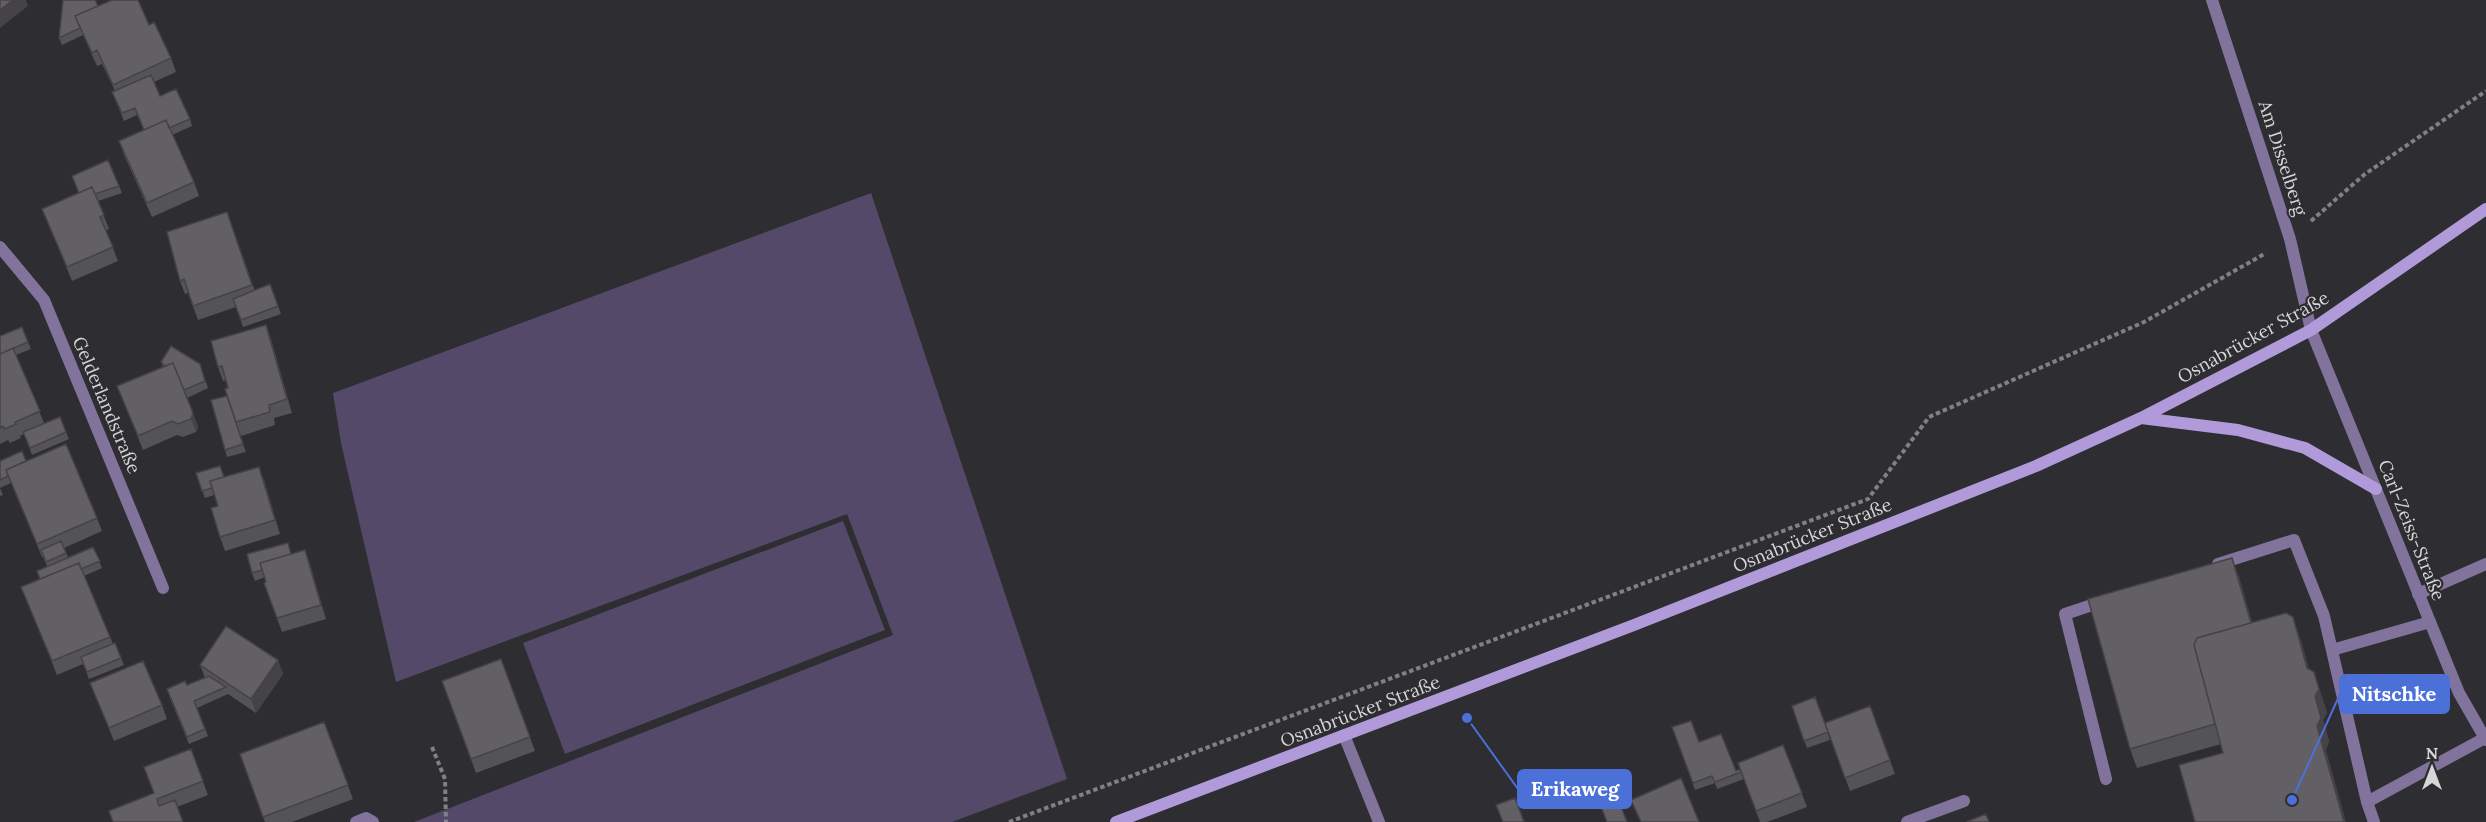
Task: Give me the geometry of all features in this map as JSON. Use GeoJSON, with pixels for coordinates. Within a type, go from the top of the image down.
{"type":"FeatureCollection","features":[{"type":"Feature","properties":{"kind":"main road","name":"Osnabrücker Straße"},"geometry":{"type":"LineString","coordinates":[[1116,822],[1623,629],[2013,474],[2141,418],[2310,330],[2486,209]]}},
{"type":"Feature","properties":{"kind":"main road"},"geometry":{"type":"LineString","coordinates":[[2141,418],[2238,430],[2305,448],[2376,489]]}},
{"type":"Feature","properties":{"kind":"street","name":"Am Disselberg"},"geometry":{"type":"LineString","coordinates":[[2212,0],[2290,240],[2310,330]]}},
{"type":"Feature","properties":{"kind":"street","name":"Gelderlandstraße"},"geometry":{"type":"LineString","coordinates":[[0,247],[44,300],[164,588]]}},
{"type":"Feature","properties":{"kind":"street","name":"Carl-Zeiss-Straße"},"geometry":{"type":"LineString","coordinates":[[2310,330],[2459,693],[2485,739]]}},
{"type":"Feature","properties":{"kind":"street"},"geometry":{"type":"LineString","coordinates":[[2207,568],[2294,540],[2324,616],[2367,801],[2374,822]]}},
{"type":"Feature","properties":{"kind":"street"},"geometry":{"type":"LineString","coordinates":[[2418,594],[2486,564]]}},
{"type":"Feature","properties":{"kind":"street"},"geometry":{"type":"LineString","coordinates":[[2106,778],[2065,614],[2120,596]]}},
{"type":"Feature","properties":{"kind":"street"},"geometry":{"type":"LineString","coordinates":[[2332,650],[2430,622]]}},
{"type":"Feature","properties":{"kind":"street"},"geometry":{"type":"LineString","coordinates":[[1344,735],[1379,822]]}},
{"type":"Feature","properties":{"kind":"street"},"geometry":{"type":"LineString","coordinates":[[2367,801],[2485,739]]}},
{"type":"Feature","properties":{"kind":"street"},"geometry":{"type":"LineString","coordinates":[[1907,822],[1964,801]]}},
{"type":"Feature","properties":{"kind":"street"},"geometry":{"type":"LineString","coordinates":[[356,822],[366,818],[373,822]]}},
{"type":"Feature","properties":{"kind":"path"},"geometry":{"type":"LineString","coordinates":[[1009,822],[1868,499],[1929,417],[2144,322],[2290,240],[2365,174],[2486,91]]}},
{"type":"Feature","properties":{"kind":"path"},"geometry":{"type":"LineString","coordinates":[[432,747],[446,779],[446,822]]}},
{"type":"Feature","properties":{"kind":"shaded area"},"geometry":{"type":"Polygon","coordinates":[[[871,193],[1067,779],[952,822],[414,822],[893,635],[847,514],[396,682],[341,443],[333,393],[871,193]]]}},
{"type":"Feature","properties":{"kind":"shaded area"},"geometry":{"type":"Polygon","coordinates":[[[843,521],[885,630],[565,754],[523,643],[843,521]]]}},
{"type":"Feature","properties":{"kind":"building"},"geometry":{"type":"Polygon","coordinates":[[[0,0],[13,0],[0,10],[0,0]]]}},
{"type":"Feature","properties":{"kind":"building"},"geometry":{"type":"Polygon","coordinates":[[[63,0],[95,0],[98,6],[75,16],[80,28],[59,38],[63,0]]]}},
{"type":"Feature","properties":{"kind":"building"},"geometry":{"type":"Polygon","coordinates":[[[112,0],[138,0],[149,25],[154,22],[171,58],[113,85],[97,50],[92,53],[75,16],[112,0]]]}},
{"type":"Feature","properties":{"kind":"building"},"geometry":{"type":"Polygon","coordinates":[[[151,75],[160,96],[176,89],[190,119],[169,128],[166,120],[144,130],[135,108],[122,113],[112,92],[151,75]]]}},
{"type":"Feature","properties":{"kind":"building"},"geometry":{"type":"Polygon","coordinates":[[[166,120],[194,182],[147,203],[119,141],[166,120]]]}},
{"type":"Feature","properties":{"kind":"building"},"geometry":{"type":"Polygon","coordinates":[[[108,160],[119,186],[95,194],[92,187],[79,193],[72,176],[108,160]]]}},
{"type":"Feature","properties":{"kind":"building"},"geometry":{"type":"Polygon","coordinates":[[[92,187],[104,215],[100,217],[113,247],[67,267],[42,209],[92,187]]]}},
{"type":"Feature","properties":{"kind":"building"},"geometry":{"type":"Polygon","coordinates":[[[227,212],[252,285],[193,306],[184,279],[180,281],[167,232],[227,212]]]}},
{"type":"Feature","properties":{"kind":"building"},"geometry":{"type":"Polygon","coordinates":[[[270,284],[278,306],[241,320],[233,299],[270,284]]]}},
{"type":"Feature","properties":{"kind":"building"},"geometry":{"type":"Polygon","coordinates":[[[266,325],[287,399],[269,405],[270,412],[236,422],[225,389],[228,388],[222,366],[218,367],[211,341],[266,325]]]}},
{"type":"Feature","properties":{"kind":"building"},"geometry":{"type":"Polygon","coordinates":[[[22,327],[28,342],[0,354],[0,336],[22,327]]]}},
{"type":"Feature","properties":{"kind":"building"},"geometry":{"type":"Polygon","coordinates":[[[171,346],[200,364],[205,381],[184,390],[173,363],[165,366],[161,362],[171,346]]]}},
{"type":"Feature","properties":{"kind":"building"},"geometry":{"type":"Polygon","coordinates":[[[13,348],[40,411],[5,429],[3,426],[0,428],[0,354],[13,348]]]}},
{"type":"Feature","properties":{"kind":"building"},"geometry":{"type":"Polygon","coordinates":[[[173,363],[193,413],[191,419],[178,424],[172,421],[138,436],[117,386],[173,363]]]}},
{"type":"Feature","properties":{"kind":"building"},"geometry":{"type":"Polygon","coordinates":[[[227,396],[243,444],[225,450],[211,400],[227,396]]]}},
{"type":"Feature","properties":{"kind":"building"},"geometry":{"type":"Polygon","coordinates":[[[60,417],[66,432],[30,448],[23,432],[60,417]]]}},
{"type":"Feature","properties":{"kind":"building"},"geometry":{"type":"Polygon","coordinates":[[[66,444],[97,518],[37,544],[6,470],[66,444]]]}},
{"type":"Feature","properties":{"kind":"building"},"geometry":{"type":"Polygon","coordinates":[[[22,451],[26,461],[6,470],[8,476],[0,480],[0,461],[22,451]]]}},
{"type":"Feature","properties":{"kind":"building"},"geometry":{"type":"Polygon","coordinates":[[[220,466],[224,477],[210,481],[212,488],[202,491],[196,473],[220,466]]]}},
{"type":"Feature","properties":{"kind":"building"},"geometry":{"type":"Polygon","coordinates":[[[259,467],[275,520],[220,537],[211,508],[218,506],[210,481],[259,467]]]}},
{"type":"Feature","properties":{"kind":"building"},"geometry":{"type":"Polygon","coordinates":[[[61,541],[66,553],[46,562],[41,550],[61,541]]]}},
{"type":"Feature","properties":{"kind":"building"},"geometry":{"type":"Polygon","coordinates":[[[288,543],[291,554],[260,563],[262,570],[252,573],[247,554],[288,543]]]}},
{"type":"Feature","properties":{"kind":"building"},"geometry":{"type":"Polygon","coordinates":[[[93,547],[100,561],[81,569],[79,563],[40,579],[37,571],[93,547]]]}},
{"type":"Feature","properties":{"kind":"building"},"geometry":{"type":"Polygon","coordinates":[[[305,550],[321,605],[277,618],[264,583],[266,582],[260,563],[305,550]]]}},
{"type":"Feature","properties":{"kind":"building"},"geometry":{"type":"Polygon","coordinates":[[[2232,558],[2251,623],[2197,638],[2194,645],[2215,724],[2130,749],[2088,599],[2232,558]]]}},
{"type":"Feature","properties":{"kind":"building"},"geometry":{"type":"Polygon","coordinates":[[[79,563],[110,637],[52,661],[21,587],[79,563]]]}},
{"type":"Feature","properties":{"kind":"building"},"geometry":{"type":"Polygon","coordinates":[[[2286,613],[2293,617],[2307,668],[2314,672],[2319,689],[2315,696],[2321,718],[2317,726],[2344,822],[2195,822],[2179,765],[2223,753],[2194,645],[2197,638],[2286,613]]]}},
{"type":"Feature","properties":{"kind":"building"},"geometry":{"type":"Polygon","coordinates":[[[226,626],[278,660],[251,699],[200,665],[226,626]]]}},
{"type":"Feature","properties":{"kind":"building"},"geometry":{"type":"Polygon","coordinates":[[[115,643],[121,658],[87,672],[81,657],[115,643]]]}},
{"type":"Feature","properties":{"kind":"building"},"geometry":{"type":"Polygon","coordinates":[[[501,659],[530,737],[471,759],[442,681],[501,659]]]}},
{"type":"Feature","properties":{"kind":"building"},"geometry":{"type":"Polygon","coordinates":[[[143,661],[162,705],[109,728],[90,683],[143,661]]]}},
{"type":"Feature","properties":{"kind":"building"},"geometry":{"type":"Polygon","coordinates":[[[209,676],[226,687],[194,701],[205,729],[187,737],[167,689],[185,681],[187,685],[209,676]]]}},
{"type":"Feature","properties":{"kind":"building"},"geometry":{"type":"Polygon","coordinates":[[[1815,697],[1828,732],[1804,741],[1792,706],[1815,697]]]}},
{"type":"Feature","properties":{"kind":"building"},"geometry":{"type":"Polygon","coordinates":[[[1870,706],[1890,760],[1845,778],[1825,723],[1870,706]]]}},
{"type":"Feature","properties":{"kind":"building"},"geometry":{"type":"Polygon","coordinates":[[[1691,721],[1699,742],[1721,734],[1736,771],[1740,769],[1741,772],[1715,782],[1712,776],[1693,783],[1672,727],[1691,721]]]}},
{"type":"Feature","properties":{"kind":"building"},"geometry":{"type":"Polygon","coordinates":[[[324,722],[348,785],[263,817],[240,754],[324,722]]]}},
{"type":"Feature","properties":{"kind":"building"},"geometry":{"type":"Polygon","coordinates":[[[1783,745],[1802,793],[1756,811],[1738,763],[1783,745]]]}},
{"type":"Feature","properties":{"kind":"building"},"geometry":{"type":"Polygon","coordinates":[[[191,749],[203,781],[157,799],[159,806],[175,800],[183,822],[113,822],[109,811],[154,793],[144,767],[191,749]]]}},
{"type":"Feature","properties":{"kind":"building"},"geometry":{"type":"Polygon","coordinates":[[[1609,776],[1627,822],[1607,822],[1592,783],[1609,776]]]}},
{"type":"Feature","properties":{"kind":"building"},"geometry":{"type":"Polygon","coordinates":[[[1681,778],[1699,822],[1641,822],[1631,800],[1681,778]]]}},
{"type":"Feature","properties":{"kind":"building"},"geometry":{"type":"Polygon","coordinates":[[[1515,798],[1524,822],[1503,822],[1496,805],[1515,798]]]}},
{"type":"Feature","properties":{"kind":"building"},"geometry":{"type":"Polygon","coordinates":[[[1986,814],[1989,822],[1966,822],[1986,814]]]}},
{"type":"Feature","properties":{"kind":"place","name":"Erikaweg"},"geometry":{"type":"Point","coordinates":[1467,718]}},
{"type":"Feature","properties":{"kind":"place","name":"Nitschke"},"geometry":{"type":"Point","coordinates":[2292,800]}}]}
